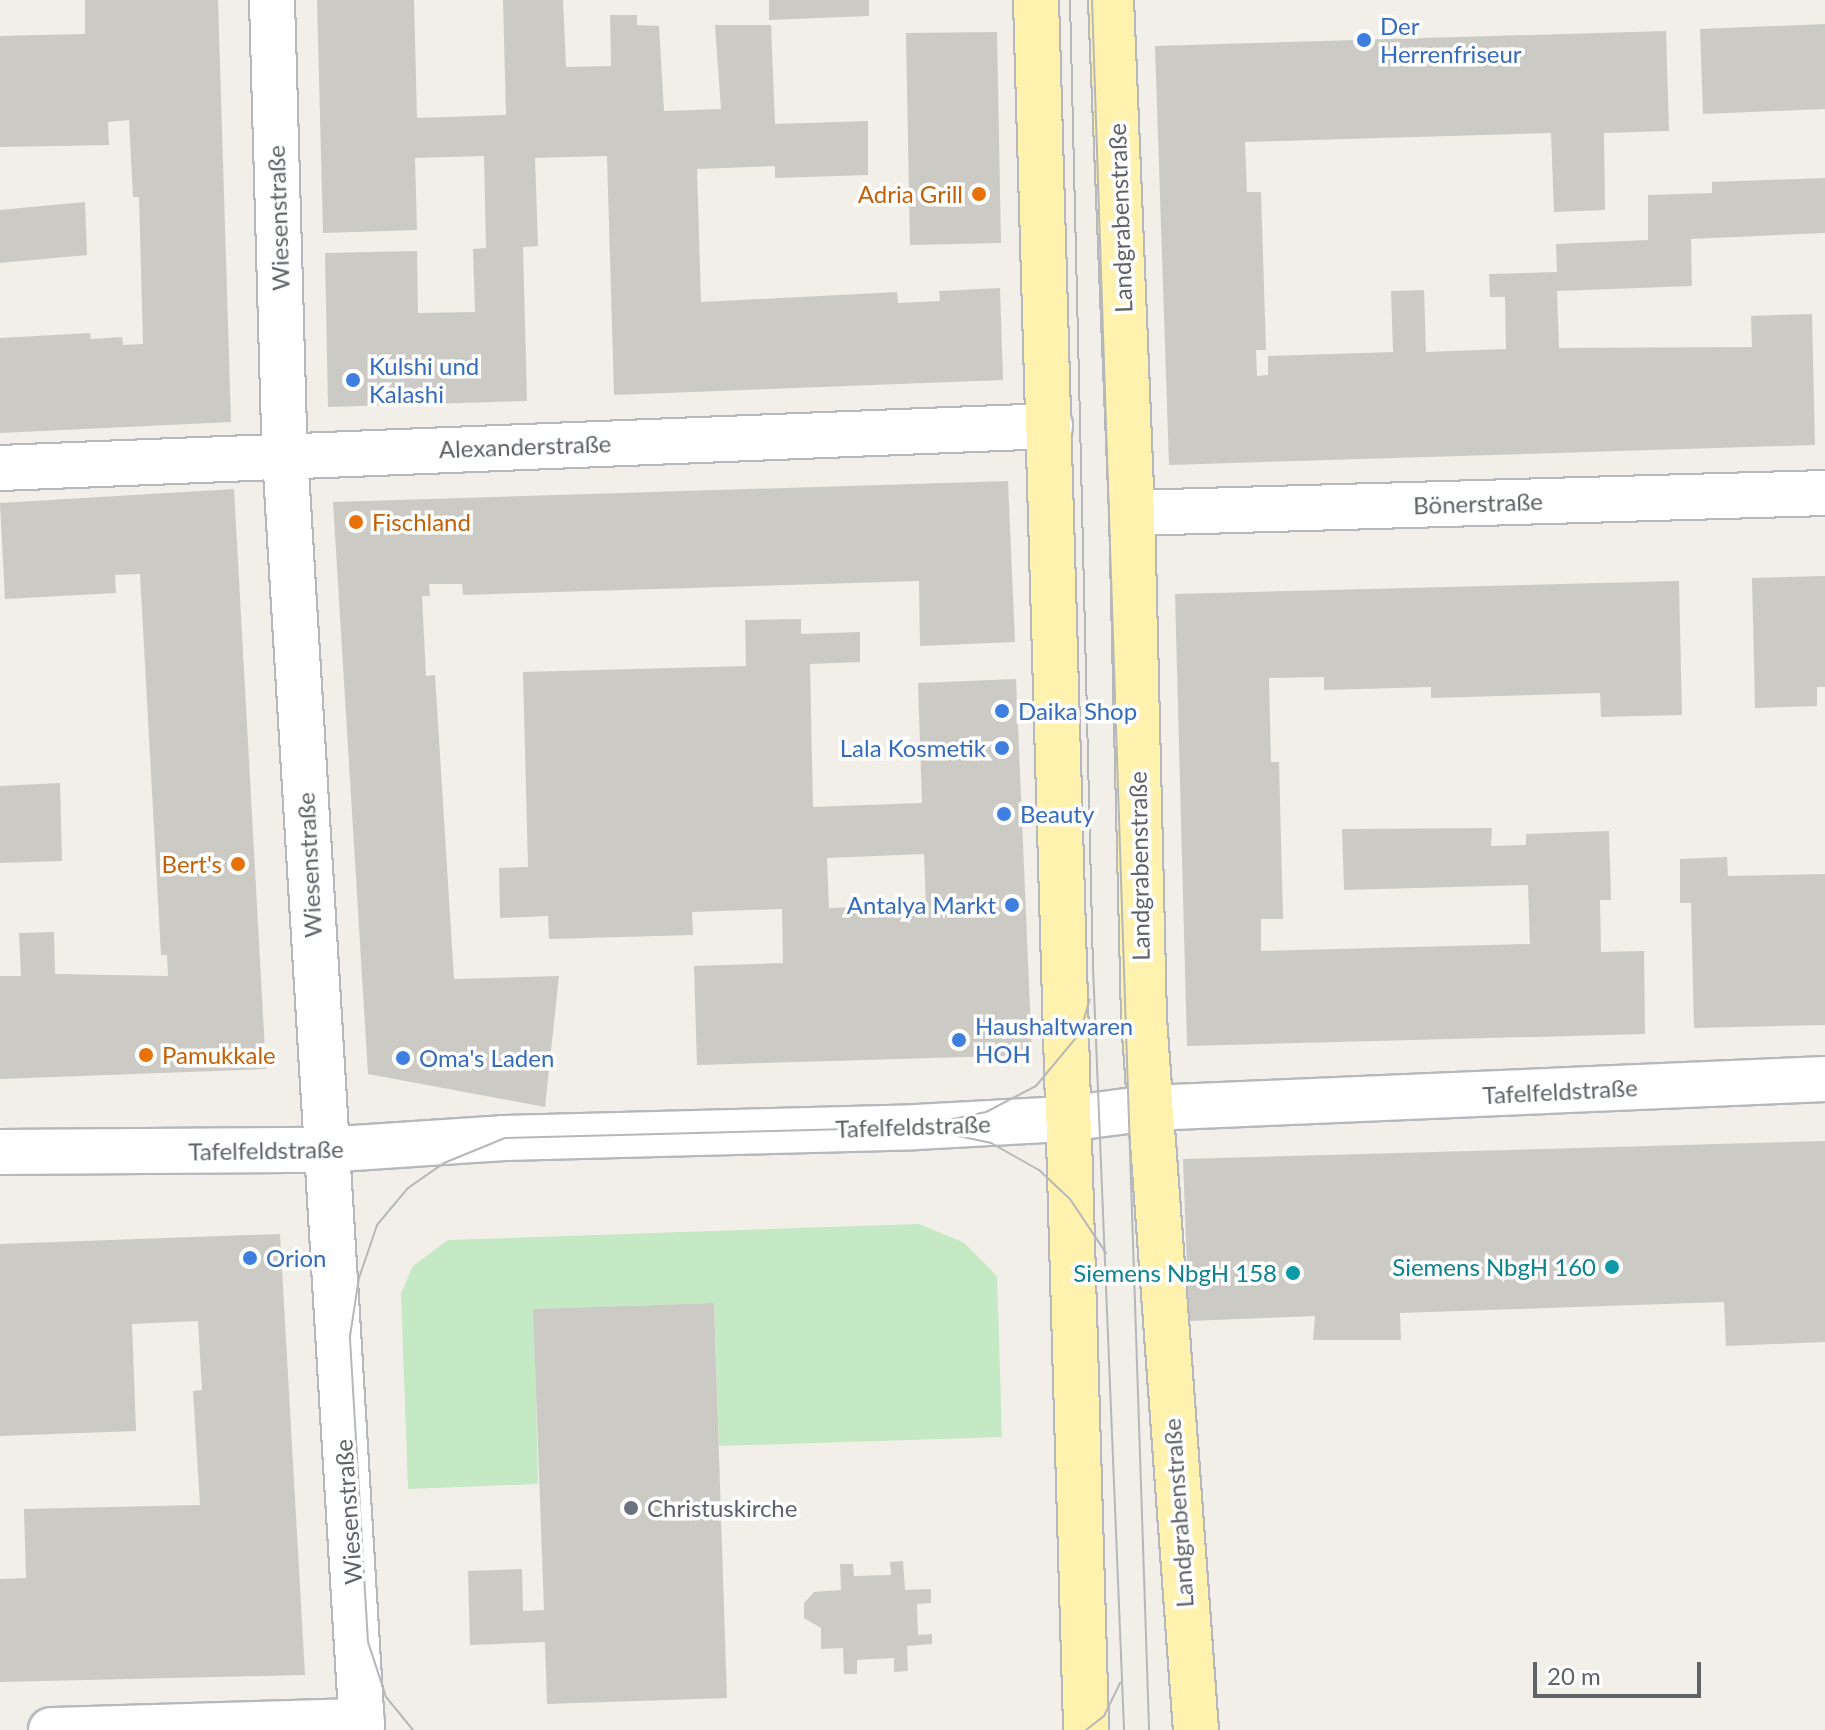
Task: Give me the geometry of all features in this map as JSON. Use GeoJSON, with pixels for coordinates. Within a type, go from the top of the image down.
{"type":"FeatureCollection","features":[{"type":"Feature","properties":{"kind":"main road"},"geometry":{"type":"LineString","coordinates":[[1036,0],[1086,1730]]}},
{"type":"Feature","properties":{"kind":"main road","name":"Landgrabenstraße"},"geometry":{"type":"LineString","coordinates":[[1111,0],[1132,513],[1142,989],[1196,1730]]}},
{"type":"Feature","properties":{"kind":"street","name":"Wiesenstraße"},"geometry":{"type":"LineString","coordinates":[[272,0],[285,455],[324,1150],[362,1726]]}},
{"type":"Feature","properties":{"kind":"street","name":"Alexanderstraße"},"geometry":{"type":"LineString","coordinates":[[0,468],[1050,426]]}},
{"type":"Feature","properties":{"kind":"street","name":"Bönerstraße"},"geometry":{"type":"LineString","coordinates":[[1132,513],[1825,493]]}},
{"type":"Feature","properties":{"kind":"street","name":"Tafelfeldstraße"},"geometry":{"type":"LineString","coordinates":[[0,1152],[324,1150],[505,1138],[1066,1119],[1150,1108],[1825,1079]]}},
{"type":"Feature","properties":{"kind":"street"},"geometry":{"type":"LineString","coordinates":[[51,1730],[362,1726]]}},
{"type":"Feature","properties":{"kind":"green space"},"geometry":{"type":"Polygon","coordinates":[[[919,1224],[963,1242],[997,1276],[1002,1437],[719,1446],[714,1303],[534,1309],[538,1484],[408,1489],[401,1293],[413,1266],[448,1240],[919,1224]]]}},
{"type":"Feature","properties":{"kind":"building"},"geometry":{"type":"Polygon","coordinates":[[[85,0],[218,0],[231,422],[0,433],[0,338],[90,333],[91,339],[122,337],[123,345],[143,344],[139,197],[133,197],[129,120],[108,122],[109,145],[0,147],[0,36],[85,34],[85,0]]]}},
{"type":"Feature","properties":{"kind":"building"},"geometry":{"type":"Polygon","coordinates":[[[317,0],[414,0],[417,118],[506,115],[503,0],[563,0],[566,67],[611,66],[610,15],[637,15],[637,25],[659,26],[664,111],[721,109],[715,25],[771,25],[775,124],[868,121],[868,175],[775,178],[775,166],[697,169],[701,302],[897,292],[898,303],[940,301],[939,291],[1000,288],[1003,380],[614,395],[607,156],[535,158],[538,246],[523,247],[527,401],[328,407],[325,253],[417,251],[418,313],[475,312],[473,249],[486,248],[484,156],[415,158],[417,230],[323,233],[317,0]]]}},
{"type":"Feature","properties":{"kind":"building"},"geometry":{"type":"Polygon","coordinates":[[[769,0],[869,0],[869,16],[769,20],[769,0]]]}},
{"type":"Feature","properties":{"kind":"building"},"geometry":{"type":"Polygon","coordinates":[[[1825,24],[1825,109],[1703,114],[1700,29],[1825,24]]]}},
{"type":"Feature","properties":{"kind":"building"},"geometry":{"type":"Polygon","coordinates":[[[1666,31],[1669,131],[1604,133],[1605,210],[1554,212],[1551,133],[1245,142],[1247,192],[1261,192],[1266,350],[1256,350],[1257,376],[1268,375],[1268,356],[1393,352],[1391,291],[1424,290],[1426,352],[1506,349],[1505,297],[1490,297],[1489,274],[1557,272],[1556,244],[1648,240],[1648,195],[1712,193],[1712,182],[1825,178],[1825,233],[1691,239],[1692,286],[1557,291],[1559,348],[1752,347],[1751,316],[1812,314],[1815,445],[1169,465],[1155,46],[1666,31]]]}},
{"type":"Feature","properties":{"kind":"building"},"geometry":{"type":"Polygon","coordinates":[[[997,32],[1001,243],[910,245],[906,33],[997,32]]]}},
{"type":"Feature","properties":{"kind":"building"},"geometry":{"type":"Polygon","coordinates":[[[85,202],[87,255],[0,263],[0,210],[85,202]]]}},
{"type":"Feature","properties":{"kind":"building"},"geometry":{"type":"Polygon","coordinates":[[[1008,481],[1015,642],[920,646],[919,581],[463,595],[462,584],[429,584],[430,596],[422,596],[426,676],[435,675],[454,979],[559,976],[545,1107],[368,1074],[333,502],[1008,481]]]}},
{"type":"Feature","properties":{"kind":"building"},"geometry":{"type":"Polygon","coordinates":[[[234,489],[266,1069],[0,1079],[0,976],[21,976],[19,933],[54,932],[55,974],[168,976],[167,955],[161,955],[140,574],[115,575],[116,593],[5,599],[0,503],[234,489]]]}},
{"type":"Feature","properties":{"kind":"building"},"geometry":{"type":"Polygon","coordinates":[[[1825,576],[1825,687],[1817,687],[1817,706],[1755,708],[1752,578],[1825,576]]]}},
{"type":"Feature","properties":{"kind":"building"},"geometry":{"type":"Polygon","coordinates":[[[1679,581],[1682,715],[1601,717],[1600,693],[1431,698],[1431,687],[1324,690],[1324,677],[1269,678],[1271,762],[1279,762],[1283,919],[1261,919],[1261,951],[1530,944],[1528,885],[1344,890],[1342,829],[1492,828],[1491,846],[1526,845],[1526,834],[1609,831],[1611,900],[1600,900],[1601,952],[1644,951],[1645,1034],[1187,1046],[1175,594],[1679,581]]]}},
{"type":"Feature","properties":{"kind":"building"},"geometry":{"type":"Polygon","coordinates":[[[801,619],[801,634],[860,632],[860,662],[810,664],[813,807],[922,803],[918,683],[1016,679],[1032,1055],[697,1065],[694,966],[783,963],[782,909],[692,912],[693,935],[549,939],[548,916],[500,918],[499,868],[528,867],[523,672],[746,666],[745,620],[801,619]],[[924,854],[827,858],[829,908],[926,905],[924,854]]]}},
{"type":"Feature","properties":{"kind":"building"},"geometry":{"type":"Polygon","coordinates":[[[60,783],[62,861],[0,863],[0,786],[60,783]]]}},
{"type":"Feature","properties":{"kind":"building"},"geometry":{"type":"Polygon","coordinates":[[[1727,857],[1728,876],[1825,874],[1825,1025],[1694,1028],[1691,903],[1680,903],[1680,859],[1727,857]]]}},
{"type":"Feature","properties":{"kind":"building","name":"Siemens NbgH 160"},"geometry":{"type":"Polygon","coordinates":[[[1825,1141],[1825,1342],[1726,1346],[1724,1302],[1400,1313],[1401,1340],[1313,1340],[1315,1316],[1189,1321],[1183,1159],[1825,1141]]]}},
{"type":"Feature","properties":{"kind":"building"},"geometry":{"type":"Polygon","coordinates":[[[280,1234],[305,1675],[0,1682],[0,1579],[26,1578],[24,1509],[200,1505],[193,1391],[202,1390],[198,1321],[132,1324],[136,1431],[0,1436],[0,1244],[280,1234]]]}},
{"type":"Feature","properties":{"kind":"building","name":"Christuskirche"},"geometry":{"type":"Polygon","coordinates":[[[714,1303],[727,1698],[547,1704],[545,1642],[470,1645],[468,1571],[522,1569],[523,1611],[544,1610],[533,1309],[714,1303]]]}},
{"type":"Feature","properties":{"kind":"building"},"geometry":{"type":"Polygon","coordinates":[[[903,1561],[905,1590],[931,1589],[931,1603],[917,1604],[918,1635],[932,1634],[932,1644],[907,1646],[908,1671],[894,1672],[894,1658],[857,1660],[857,1674],[844,1674],[843,1648],[821,1649],[821,1628],[804,1618],[804,1603],[814,1592],[841,1590],[840,1564],[853,1564],[854,1576],[891,1575],[890,1562],[903,1561]]]}},
{"type":"Feature","properties":{"kind":"tram line"},"geometry":{"type":"LineString","coordinates":[[1070,0],[1093,967],[1124,1730]]}},
{"type":"Feature","properties":{"kind":"tram line"},"geometry":{"type":"LineString","coordinates":[[1092,0],[1149,1730]]}},
{"type":"Feature","properties":{"kind":"tram line"},"geometry":{"type":"LineString","coordinates":[[929,1124],[986,1112],[1036,1086],[1080,1033],[1090,999]]}},
{"type":"Feature","properties":{"kind":"tram line"},"geometry":{"type":"LineString","coordinates":[[413,1730],[386,1697],[368,1642],[350,1336],[359,1278],[377,1225],[408,1188],[444,1163],[505,1138],[916,1127],[991,1143],[1039,1170],[1070,1199],[1106,1253]]}},
{"type":"Feature","properties":{"kind":"tram line"},"geometry":{"type":"LineString","coordinates":[[1086,1730],[1104,1716],[1120,1683]]}},
{"type":"Feature","properties":{"kind":"place","name":"Der Herrenfriseur"},"geometry":{"type":"Point","coordinates":[1364,40]}},
{"type":"Feature","properties":{"kind":"place","name":"Adria Grill"},"geometry":{"type":"Point","coordinates":[979,194]}},
{"type":"Feature","properties":{"kind":"place","name":"Kulshi und Kalashi"},"geometry":{"type":"Point","coordinates":[353,380]}},
{"type":"Feature","properties":{"kind":"place","name":"Fischland"},"geometry":{"type":"Point","coordinates":[356,522]}},
{"type":"Feature","properties":{"kind":"place","name":"Daika Shop"},"geometry":{"type":"Point","coordinates":[1002,711]}},
{"type":"Feature","properties":{"kind":"place","name":"Lala Kosmetik"},"geometry":{"type":"Point","coordinates":[1002,748]}},
{"type":"Feature","properties":{"kind":"place","name":"Beauty"},"geometry":{"type":"Point","coordinates":[1004,814]}},
{"type":"Feature","properties":{"kind":"place","name":"Bert's"},"geometry":{"type":"Point","coordinates":[238,864]}},
{"type":"Feature","properties":{"kind":"place","name":"Antalya Markt"},"geometry":{"type":"Point","coordinates":[1012,905]}},
{"type":"Feature","properties":{"kind":"place","name":"Haushaltwaren HOH"},"geometry":{"type":"Point","coordinates":[959,1040]}},
{"type":"Feature","properties":{"kind":"place","name":"Pamukkale"},"geometry":{"type":"Point","coordinates":[146,1055]}},
{"type":"Feature","properties":{"kind":"place","name":"Oma's Laden"},"geometry":{"type":"Point","coordinates":[403,1058]}},
{"type":"Feature","properties":{"kind":"place","name":"Orion"},"geometry":{"type":"Point","coordinates":[250,1258]}},
{"type":"Feature","properties":{"kind":"place","name":"Siemens NbgH 160"},"geometry":{"type":"Point","coordinates":[1612,1267]}},
{"type":"Feature","properties":{"kind":"place","name":"Siemens NbgH 158"},"geometry":{"type":"Point","coordinates":[1293,1273]}},
{"type":"Feature","properties":{"kind":"place","name":"Christuskirche"},"geometry":{"type":"Point","coordinates":[631,1508]}}]}
